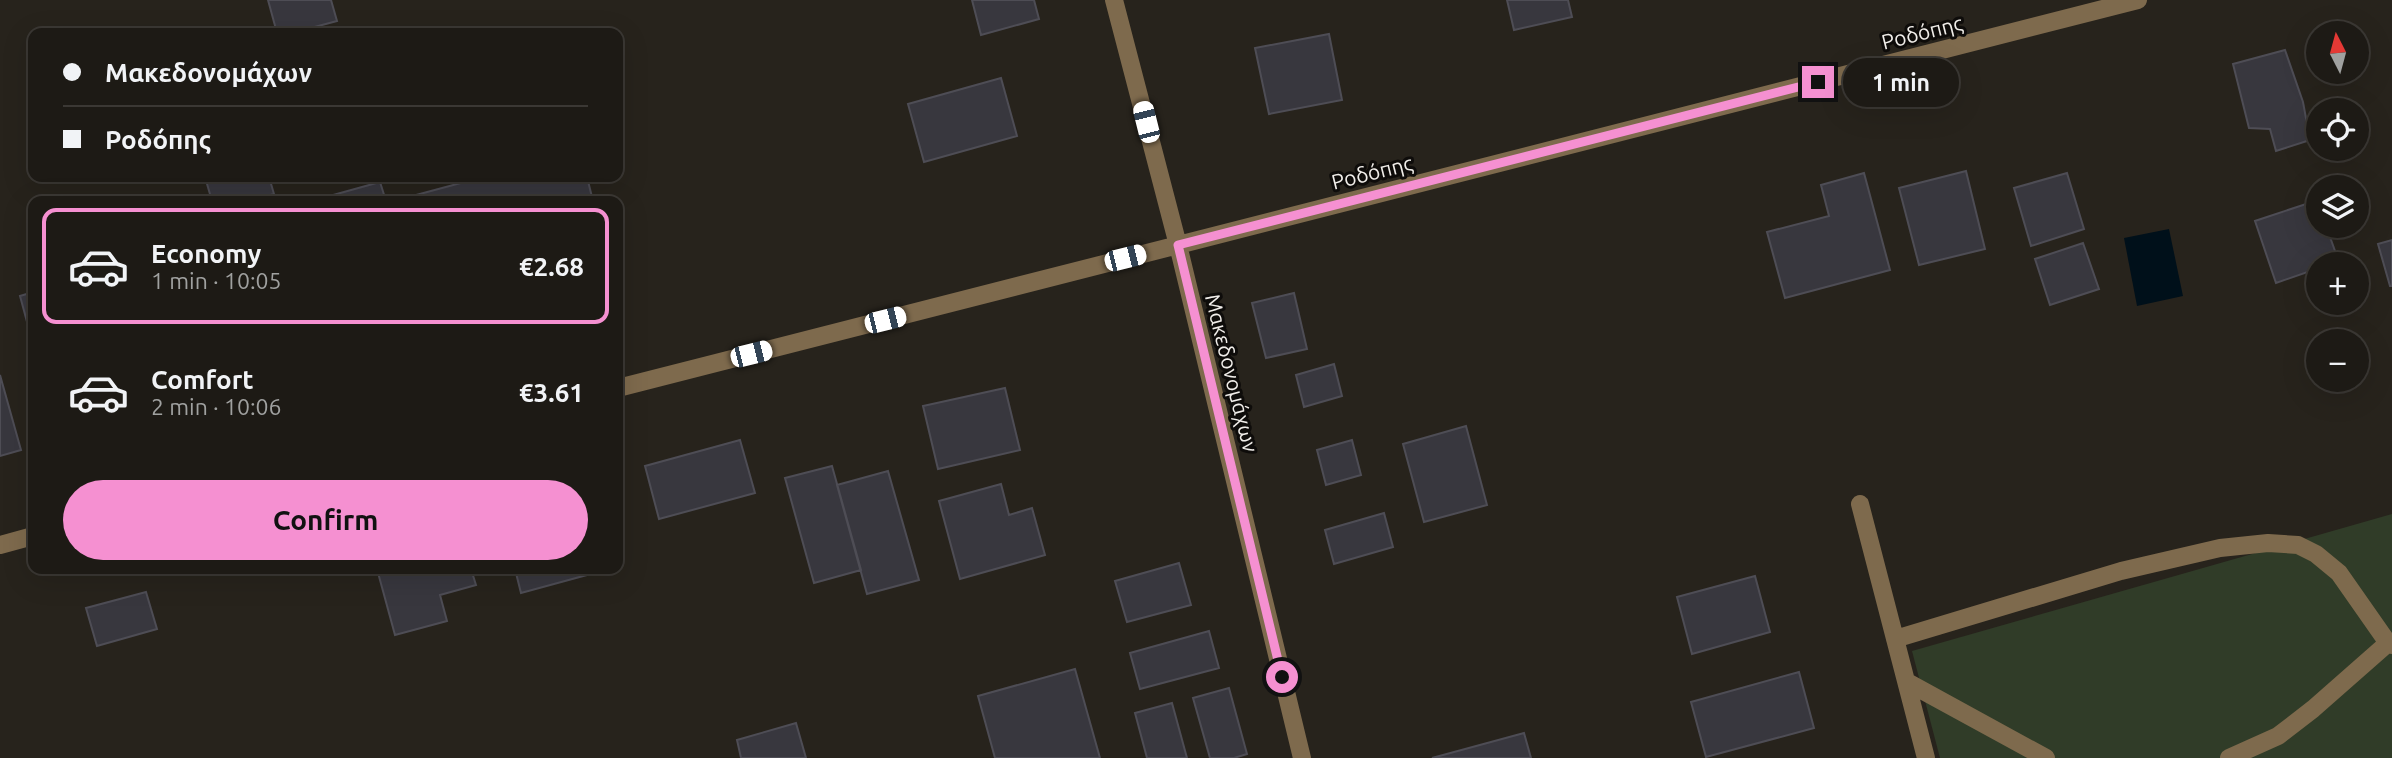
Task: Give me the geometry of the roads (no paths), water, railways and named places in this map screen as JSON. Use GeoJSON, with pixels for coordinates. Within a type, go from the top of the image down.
{"type":"FeatureCollection","features":[{"type":"Feature","properties":{"kind":"street","name":"Μακεδονομάχων"},"geometry":{"type":"LineString","coordinates":[[1114,0],[1178,245],[1302,758]]}},
{"type":"Feature","properties":{"kind":"street","name":"Ροδόπης"},"geometry":{"type":"LineString","coordinates":[[623,386],[2138,0]]}},
{"type":"Feature","properties":{"kind":"street"},"geometry":{"type":"LineString","coordinates":[[1860,504],[1926,758]]}},
{"type":"Feature","properties":{"kind":"street"},"geometry":{"type":"LineString","coordinates":[[0,545],[28,537]]}},
{"type":"Feature","properties":{"kind":"street"},"geometry":{"type":"LineString","coordinates":[[1895,639],[2121,571],[2220,548],[2267,543],[2298,545],[2316,554],[2339,573],[2390,644],[2278,736],[2229,758]]}},
{"type":"Feature","properties":{"kind":"street"},"geometry":{"type":"LineString","coordinates":[[1907,682],[2046,758]]}},
{"type":"Feature","properties":{"kind":"water"},"geometry":{"type":"Polygon","coordinates":[[[2169,229],[2183,296],[2137,306],[2124,238],[2169,229]]]}}]}
